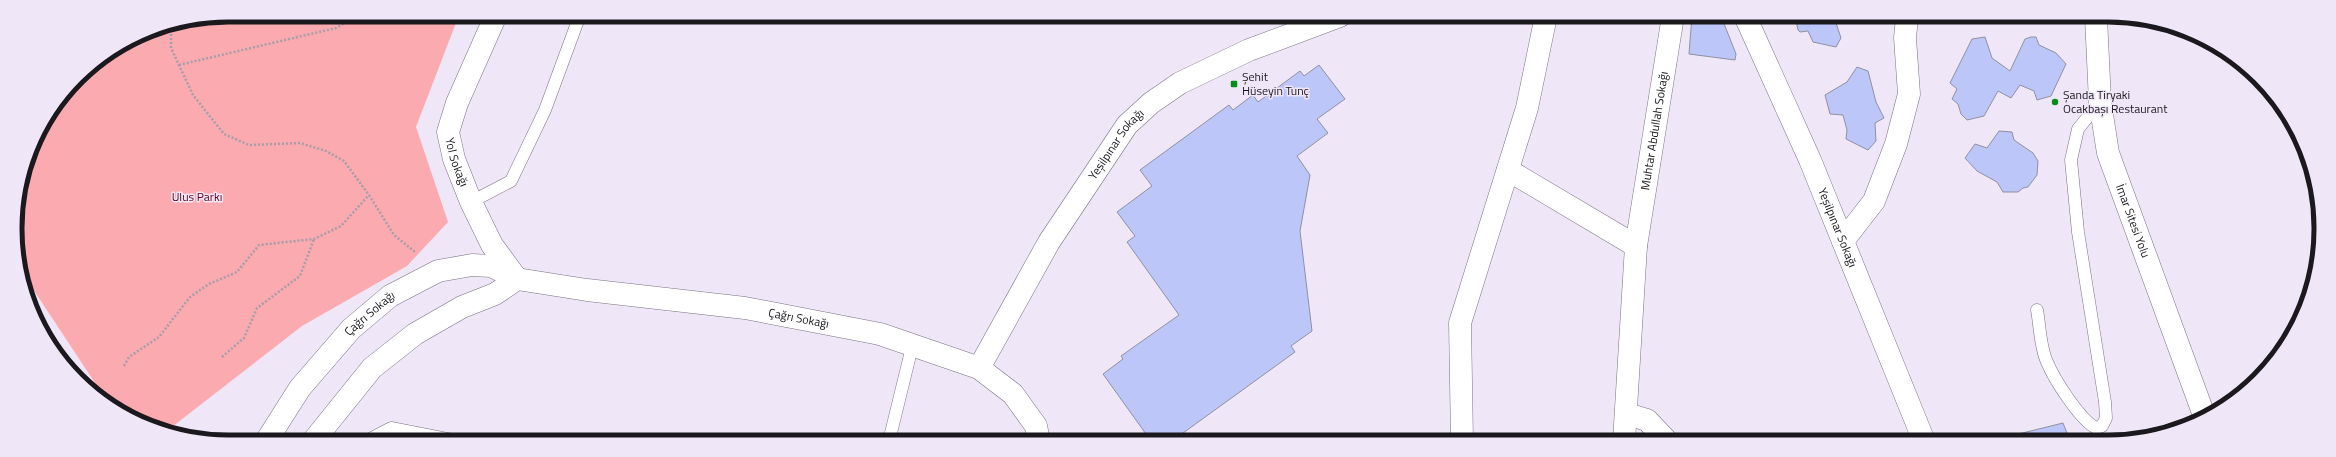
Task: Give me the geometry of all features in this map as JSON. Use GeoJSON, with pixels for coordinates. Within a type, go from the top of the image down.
{"type":"FeatureCollection","features":[{"type":"Feature","properties":{"kind":"street","name":"Yol Sokağı"},"geometry":{"type":"LineString","coordinates":[[493,22],[457,103],[448,132],[454,159],[471,202],[492,245],[517,279]]}},
{"type":"Feature","properties":{"kind":"street","name":"Yeşilpınar Sokağı"},"geometry":{"type":"LineString","coordinates":[[979,368],[1049,242],[1127,125],[1151,103],[1180,83],[1249,50],[1324,22]]}},
{"type":"Feature","properties":{"kind":"street"},"geometry":{"type":"LineString","coordinates":[[1462,435],[1460,323],[1527,108],[1545,22]]}},
{"type":"Feature","properties":{"kind":"street","name":"Muhtar Abdullah Sokağı"},"geometry":{"type":"LineString","coordinates":[[1625,435],[1636,246],[1672,22]]}},
{"type":"Feature","properties":{"kind":"street","name":"Yeşilpınar Sokağı"},"geometry":{"type":"LineString","coordinates":[[1748,22],[1810,160],[1922,435]]}},
{"type":"Feature","properties":{"kind":"street"},"geometry":{"type":"LineString","coordinates":[[1843,241],[1874,201],[1896,144],[1909,94],[1906,38],[1907,22]]}},
{"type":"Feature","properties":{"kind":"street","name":"İmar Sitesi Yolu"},"geometry":{"type":"LineString","coordinates":[[2096,22],[2100,102],[2108,153],[2203,412]]}},
{"type":"Feature","properties":{"kind":"street"},"geometry":{"type":"LineString","coordinates":[[1508,170],[1636,246]]}},
{"type":"Feature","properties":{"kind":"street","name":"Çağrı Sokağı"},"geometry":{"type":"LineString","coordinates":[[270,435],[300,388],[351,329],[390,296],[438,272],[472,265],[491,266],[517,279],[587,290],[745,308],[880,334],[912,347],[979,368],[1013,394],[1036,426],[1038,435]]}},
{"type":"Feature","properties":{"kind":"street"},"geometry":{"type":"LineString","coordinates":[[318,435],[372,368],[409,339],[462,307],[495,294],[517,279]]}},
{"type":"Feature","properties":{"kind":"street"},"geometry":{"type":"LineString","coordinates":[[1627,414],[1647,420],[1661,435]]}},
{"type":"Feature","properties":{"kind":"lane"},"geometry":{"type":"LineString","coordinates":[[471,202],[511,181],[545,110],[577,22]]}},
{"type":"Feature","properties":{"kind":"lane"},"geometry":{"type":"LineString","coordinates":[[2037,310],[2046,361],[2068,397],[2091,425],[2096,428],[2102,426],[2106,418],[2105,402],[2078,232],[2072,160],[2078,129],[2100,102]]}},
{"type":"Feature","properties":{"kind":"lane"},"geometry":{"type":"LineString","coordinates":[[890,435],[912,347]]}},
{"type":"Feature","properties":{"kind":"lane"},"geometry":{"type":"LineString","coordinates":[[378,435],[391,428],[427,435]]}},
{"type":"Feature","properties":{"kind":"path"},"geometry":{"type":"LineString","coordinates":[[179,65],[336,28],[346,22]]}},
{"type":"Feature","properties":{"kind":"path"},"geometry":{"type":"LineString","coordinates":[[171,30],[171,48],[193,95],[224,134],[249,145],[300,143],[326,151],[344,161],[369,195],[394,235],[438,272]]}},
{"type":"Feature","properties":{"kind":"path"},"geometry":{"type":"LineString","coordinates":[[124,366],[129,357],[159,337],[190,297],[209,284],[237,272],[259,245],[314,239],[341,226],[369,195]]}},
{"type":"Feature","properties":{"kind":"path"},"geometry":{"type":"LineString","coordinates":[[222,357],[244,338],[258,308],[300,276],[314,239]]}},
{"type":"Feature","properties":{"kind":"green space","name":"Ulus Parkı"},"geometry":{"type":"Polygon","coordinates":[[[215,22],[456,22],[416,127],[448,222],[407,266],[302,326],[172,427],[137,414],[99,389],[30,284],[22,242],[22,215],[26,188],[33,162],[43,137],[50,125],[73,92],[82,82],[114,57],[137,43],[162,33],[188,26],[215,22]]]}},
{"type":"Feature","properties":{"kind":"building"},"geometry":{"type":"Polygon","coordinates":[[[1692,22],[1723,22],[1736,54],[1735,60],[1689,54],[1692,22]]]}},
{"type":"Feature","properties":{"kind":"building"},"geometry":{"type":"Polygon","coordinates":[[[1796,22],[1836,22],[1841,38],[1836,47],[1813,42],[1808,31],[1800,32],[1796,22]]]}},
{"type":"Feature","properties":{"kind":"building"},"geometry":{"type":"Polygon","coordinates":[[[1985,37],[1992,58],[2010,71],[2025,39],[2036,37],[2039,45],[2056,53],[2066,64],[2051,96],[2037,100],[2034,91],[2020,85],[2011,98],[1998,91],[1984,116],[1967,120],[1961,114],[1958,104],[1952,99],[1957,89],[1950,83],[1972,39],[1985,37]]]}},
{"type":"Feature","properties":{"kind":"building"},"geometry":{"type":"Polygon","coordinates":[[[1319,65],[1345,99],[1317,119],[1328,133],[1297,156],[1310,175],[1300,231],[1312,331],[1291,346],[1295,352],[1180,435],[1147,435],[1103,374],[1123,359],[1121,356],[1179,315],[1127,242],[1135,236],[1117,212],[1152,186],[1140,170],[1229,105],[1233,110],[1253,95],[1258,102],[1300,71],[1304,76],[1319,65]]]}},
{"type":"Feature","properties":{"kind":"building"},"geometry":{"type":"Polygon","coordinates":[[[1857,67],[1868,71],[1876,102],[1884,118],[1875,123],[1876,141],[1868,150],[1846,139],[1847,130],[1843,115],[1830,114],[1825,95],[1847,82],[1857,67]]]}},
{"type":"Feature","properties":{"kind":"building"},"geometry":{"type":"Polygon","coordinates":[[[1999,131],[2012,132],[2014,140],[2033,153],[2038,161],[2037,175],[2028,187],[2023,188],[2018,192],[2003,192],[1997,182],[1977,171],[1965,158],[1975,144],[1987,148],[1999,131]]]}},
{"type":"Feature","properties":{"kind":"building"},"geometry":{"type":"Polygon","coordinates":[[[2063,423],[2068,435],[2014,435],[2063,423]]]}},
{"type":"Feature","properties":{"kind":"place","name":"Şehit Hüseyin Tunç"},"geometry":{"type":"Point","coordinates":[1234,84]}},
{"type":"Feature","properties":{"kind":"place","name":"Şanda Tiryaki Ocakbaşı Restaurant"},"geometry":{"type":"Point","coordinates":[2055,102]}}]}
